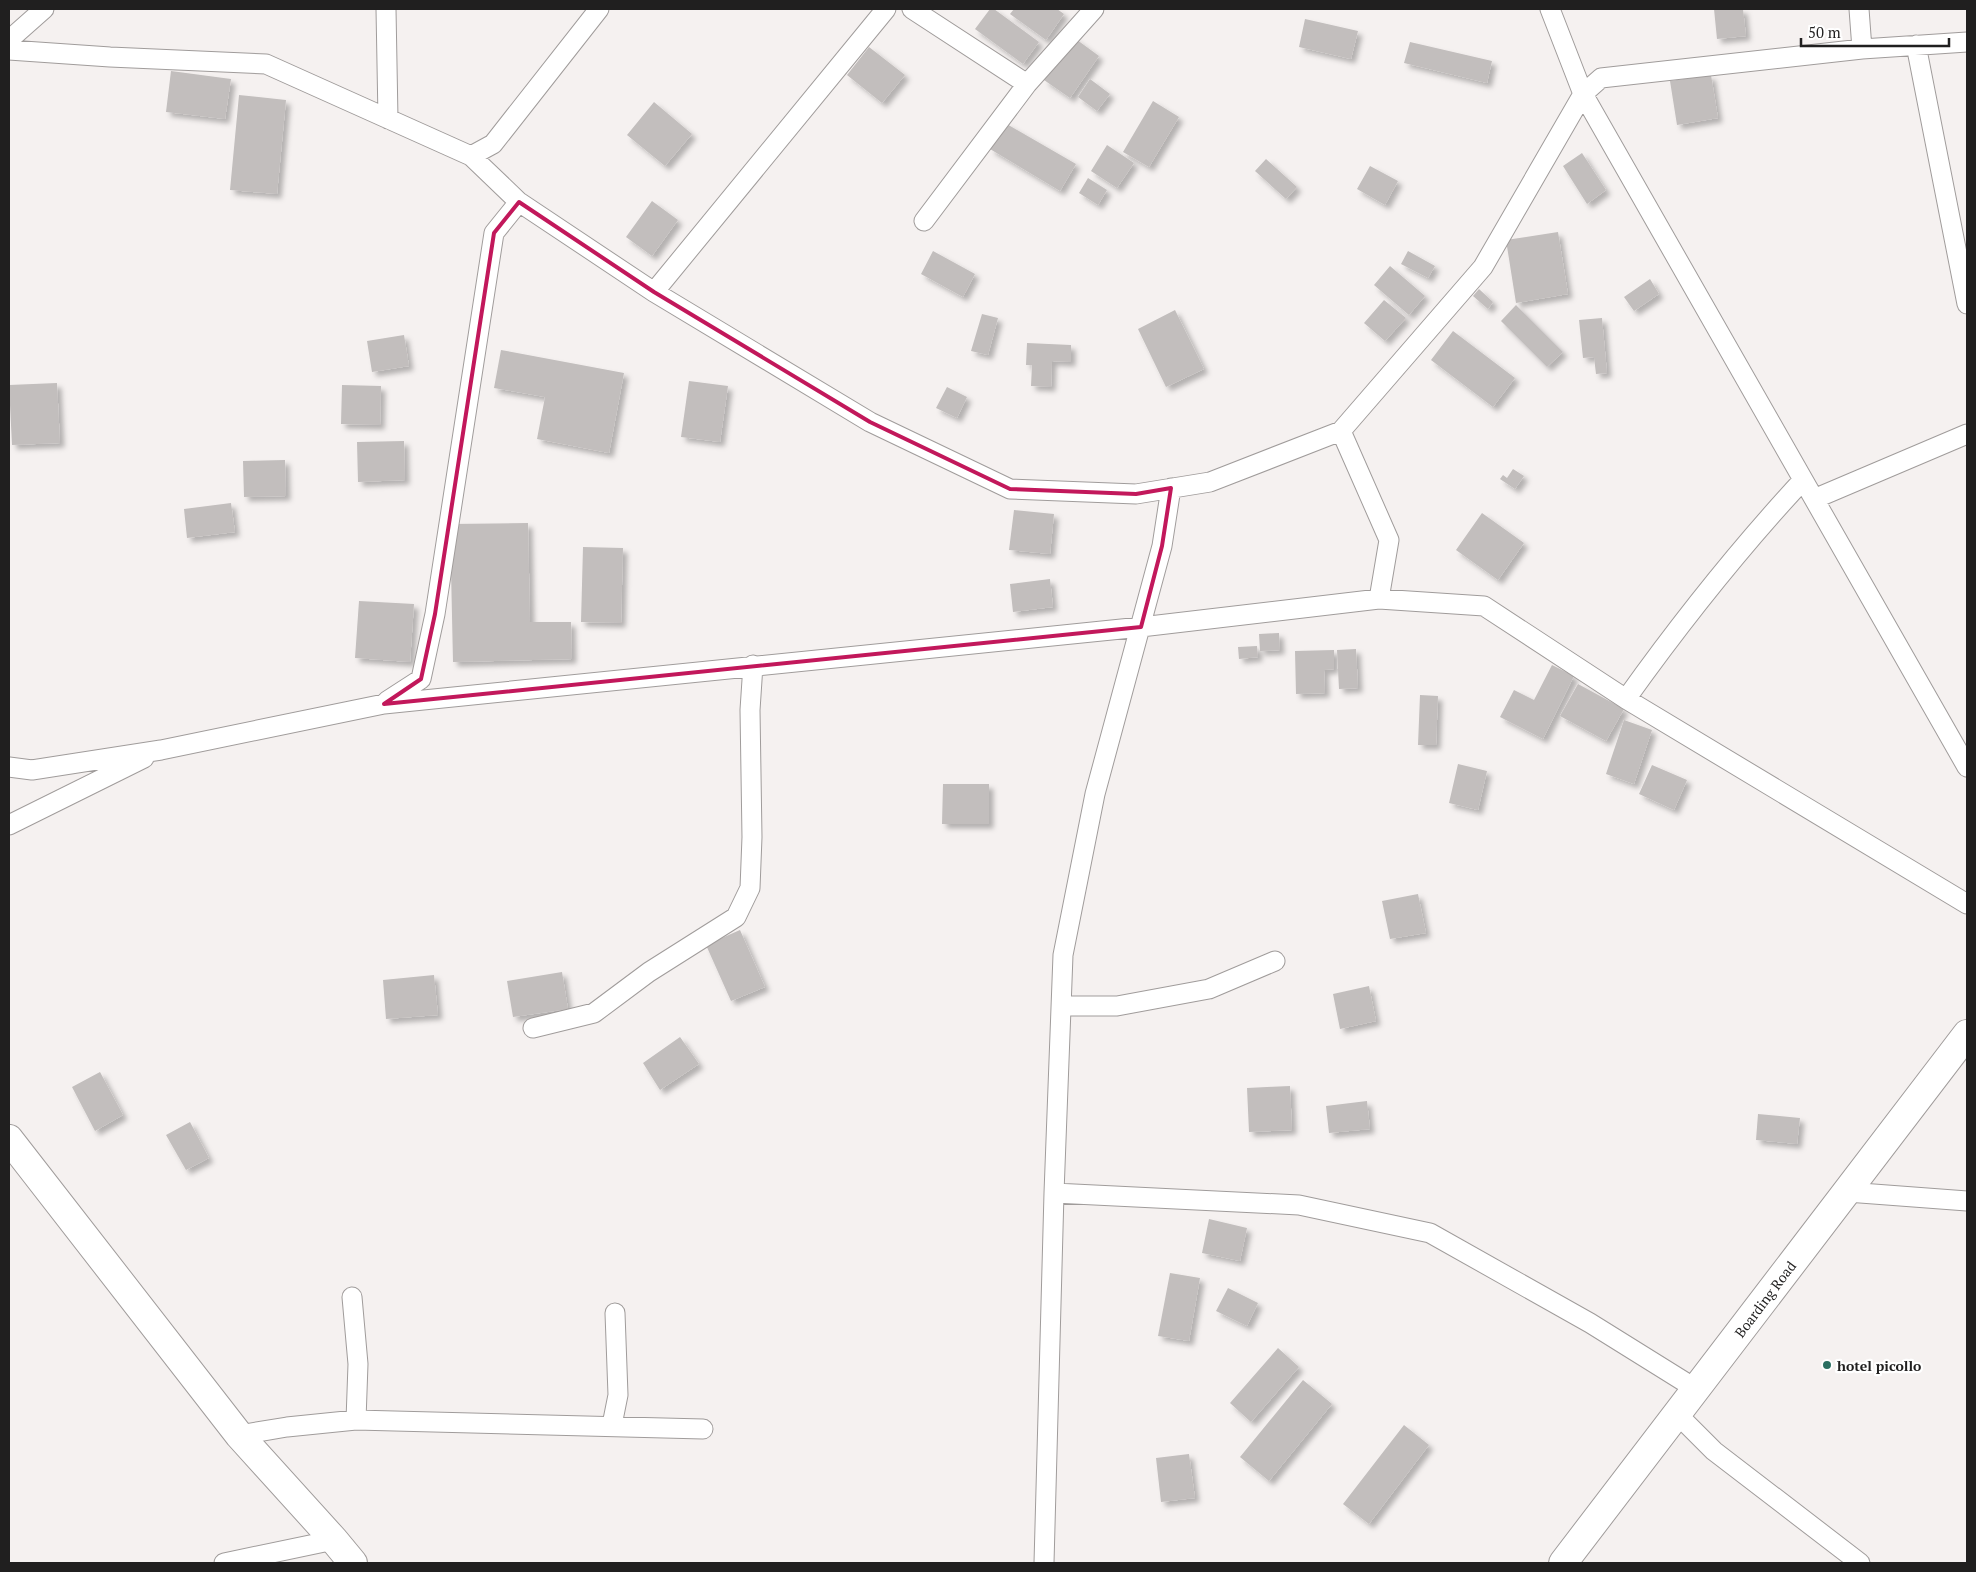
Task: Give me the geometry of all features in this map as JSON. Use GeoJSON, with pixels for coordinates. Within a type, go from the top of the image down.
{"type":"FeatureCollection","features":[{"type":"Feature","properties":{"kind":"main road","name":"Boarding Road"},"geometry":{"type":"LineString","coordinates":[[1563,1563],[1967,1034]]}},
{"type":"Feature","properties":{"kind":"main road"},"geometry":{"type":"LineString","coordinates":[[9,1139],[239,1435],[353,1563]]}},
{"type":"Feature","properties":{"kind":"street"},"geometry":{"type":"LineString","coordinates":[[9,40],[44,9]]}},
{"type":"Feature","properties":{"kind":"street"},"geometry":{"type":"LineString","coordinates":[[386,9],[388,119]]}},
{"type":"Feature","properties":{"kind":"street"},"geometry":{"type":"LineString","coordinates":[[471,156],[493,144],[599,9]]}},
{"type":"Feature","properties":{"kind":"street"},"geometry":{"type":"LineString","coordinates":[[654,292],[886,9]]}},
{"type":"Feature","properties":{"kind":"street"},"geometry":{"type":"LineString","coordinates":[[912,9],[1027,84]]}},
{"type":"Feature","properties":{"kind":"street"},"geometry":{"type":"LineString","coordinates":[[924,220],[1027,84],[1094,9]]}},
{"type":"Feature","properties":{"kind":"street"},"geometry":{"type":"LineString","coordinates":[[1550,9],[1583,94],[1967,768]]}},
{"type":"Feature","properties":{"kind":"street"},"geometry":{"type":"LineString","coordinates":[[1859,9],[1862,49]]}},
{"type":"Feature","properties":{"kind":"street"},"geometry":{"type":"LineString","coordinates":[[9,50],[266,64],[471,156],[520,202],[654,292],[870,422],[1010,489],[1136,494],[1210,482],[1341,431],[1483,267],[1583,94],[1601,78],[1862,49],[1967,42]]}},
{"type":"Feature","properties":{"kind":"street"},"geometry":{"type":"LineString","coordinates":[[1916,45],[1967,304]]}},
{"type":"Feature","properties":{"kind":"street"},"geometry":{"type":"LineString","coordinates":[[384,704],[421,679],[435,614],[494,233],[520,202]]}},
{"type":"Feature","properties":{"kind":"street"},"geometry":{"type":"LineString","coordinates":[[1341,431],[1389,540],[1379,599]]}},
{"type":"Feature","properties":{"kind":"street"},"geometry":{"type":"LineString","coordinates":[[1814,499],[1967,434]]}},
{"type":"Feature","properties":{"kind":"street"},"geometry":{"type":"LineString","coordinates":[[1626,699],[1668,640],[1752,536],[1804,480]]}},
{"type":"Feature","properties":{"kind":"street"},"geometry":{"type":"LineString","coordinates":[[1044,1563],[1054,1193],[1064,955],[1095,794],[1162,546],[1171,488]]}},
{"type":"Feature","properties":{"kind":"street"},"geometry":{"type":"LineString","coordinates":[[9,767],[32,770],[161,750],[384,704],[1141,627],[1379,599],[1484,606],[1626,699],[1967,904]]}},
{"type":"Feature","properties":{"kind":"street"},"geometry":{"type":"LineString","coordinates":[[533,1028],[594,1013],[649,972],[736,918],[750,888],[750,710],[753,665]]}},
{"type":"Feature","properties":{"kind":"street"},"geometry":{"type":"LineString","coordinates":[[9,825],[161,750]]}},
{"type":"Feature","properties":{"kind":"street"},"geometry":{"type":"LineString","coordinates":[[1062,1006],[1117,1006],[1209,989],[1275,962]]}},
{"type":"Feature","properties":{"kind":"street"},"geometry":{"type":"LineString","coordinates":[[1847,1192],[1967,1201]]}},
{"type":"Feature","properties":{"kind":"street"},"geometry":{"type":"LineString","coordinates":[[1054,1193],[1299,1205],[1430,1233],[1590,1323],[1696,1389]]}},
{"type":"Feature","properties":{"kind":"street"},"geometry":{"type":"LineString","coordinates":[[352,1298],[358,1364],[356,1420]]}},
{"type":"Feature","properties":{"kind":"street"},"geometry":{"type":"LineString","coordinates":[[612,1426],[618,1395],[615,1313]]}},
{"type":"Feature","properties":{"kind":"street"},"geometry":{"type":"LineString","coordinates":[[1677,1414],[1714,1451],[1860,1563]]}},
{"type":"Feature","properties":{"kind":"street"},"geometry":{"type":"LineString","coordinates":[[239,1435],[286,1426],[356,1420],[703,1430]]}},
{"type":"Feature","properties":{"kind":"street"},"geometry":{"type":"LineString","coordinates":[[224,1563],[334,1540]]}},
{"type":"Feature","properties":{"kind":"highlighted area"},"geometry":{"type":"Polygon","coordinates":[[[519,202],[654,292],[870,422],[1010,489],[1136,494],[1171,488],[1162,546],[1141,627],[384,704],[421,679],[435,614],[494,233],[519,202]]]}},
{"type":"Feature","properties":{"kind":"building"},"geometry":{"type":"Polygon","coordinates":[[[990,9],[994,9],[1039,42],[1023,64],[975,29],[990,9]]]}},
{"type":"Feature","properties":{"kind":"building"},"geometry":{"type":"Polygon","coordinates":[[[1014,9],[1057,9],[1064,14],[1046,40],[1010,14],[1014,9]]]}},
{"type":"Feature","properties":{"kind":"building"},"geometry":{"type":"Polygon","coordinates":[[[1714,9],[1743,9],[1746,36],[1717,39],[1714,9]]]}},
{"type":"Feature","properties":{"kind":"building"},"geometry":{"type":"Polygon","coordinates":[[[1305,19],[1358,31],[1351,59],[1299,47],[1305,19]]]}},
{"type":"Feature","properties":{"kind":"building"},"geometry":{"type":"Polygon","coordinates":[[[1073,37],[1099,56],[1070,98],[1044,80],[1073,37]]]}},
{"type":"Feature","properties":{"kind":"building"},"geometry":{"type":"Polygon","coordinates":[[[1410,42],[1492,61],[1487,83],[1404,63],[1410,42]]]}},
{"type":"Feature","properties":{"kind":"building"},"geometry":{"type":"Polygon","coordinates":[[[869,47],[905,75],[882,103],[847,75],[869,47]]]}},
{"type":"Feature","properties":{"kind":"building"},"geometry":{"type":"Polygon","coordinates":[[[171,71],[231,79],[225,119],[166,112],[171,71]]]}},
{"type":"Feature","properties":{"kind":"building"},"geometry":{"type":"Polygon","coordinates":[[[1711,75],[1718,118],[1677,125],[1670,81],[1711,75]]]}},
{"type":"Feature","properties":{"kind":"building"},"geometry":{"type":"Polygon","coordinates":[[[1090,79],[1110,94],[1097,111],[1078,97],[1090,79]]]}},
{"type":"Feature","properties":{"kind":"building"},"geometry":{"type":"Polygon","coordinates":[[[239,95],[286,100],[277,194],[230,190],[239,95]]]}},
{"type":"Feature","properties":{"kind":"building"},"geometry":{"type":"Polygon","coordinates":[[[1153,101],[1179,117],[1149,167],[1123,152],[1153,101]]]}},
{"type":"Feature","properties":{"kind":"building"},"geometry":{"type":"Polygon","coordinates":[[[654,102],[692,134],[665,166],[627,135],[654,102]]]}},
{"type":"Feature","properties":{"kind":"building"},"geometry":{"type":"Polygon","coordinates":[[[1005,123],[1076,164],[1060,191],[990,149],[1005,123]]]}},
{"type":"Feature","properties":{"kind":"building"},"geometry":{"type":"Polygon","coordinates":[[[1107,145],[1134,163],[1117,188],[1091,171],[1107,145]]]}},
{"type":"Feature","properties":{"kind":"building"},"geometry":{"type":"Polygon","coordinates":[[[1582,153],[1606,190],[1587,204],[1563,166],[1582,153]]]}},
{"type":"Feature","properties":{"kind":"building"},"geometry":{"type":"Polygon","coordinates":[[[1266,159],[1297,187],[1286,199],[1255,171],[1266,159]]]}},
{"type":"Feature","properties":{"kind":"building"},"geometry":{"type":"Polygon","coordinates":[[[1370,166],[1398,181],[1385,205],[1357,189],[1370,166]]]}},
{"type":"Feature","properties":{"kind":"building"},"geometry":{"type":"Polygon","coordinates":[[[1088,178],[1107,190],[1098,205],[1079,193],[1088,178]]]}},
{"type":"Feature","properties":{"kind":"building"},"geometry":{"type":"Polygon","coordinates":[[[652,201],[678,220],[652,256],[626,237],[652,201]]]}},
{"type":"Feature","properties":{"kind":"building"},"geometry":{"type":"Polygon","coordinates":[[[1558,232],[1568,294],[1516,303],[1506,240],[1558,232]]]}},
{"type":"Feature","properties":{"kind":"building"},"geometry":{"type":"Polygon","coordinates":[[[933,251],[975,274],[963,297],[921,274],[933,251]]]}},
{"type":"Feature","properties":{"kind":"building"},"geometry":{"type":"Polygon","coordinates":[[[1408,251],[1435,266],[1428,278],[1401,264],[1408,251]]]}},
{"type":"Feature","properties":{"kind":"building"},"geometry":{"type":"Polygon","coordinates":[[[1390,266],[1425,296],[1409,315],[1374,285],[1390,266]]]}},
{"type":"Feature","properties":{"kind":"building"},"geometry":{"type":"Polygon","coordinates":[[[1650,279],[1659,294],[1634,311],[1624,297],[1650,279]]]}},
{"type":"Feature","properties":{"kind":"building"},"geometry":{"type":"Polygon","coordinates":[[[1479,289],[1493,302],[1488,309],[1473,296],[1479,289]]]}},
{"type":"Feature","properties":{"kind":"building"},"geometry":{"type":"Polygon","coordinates":[[[1384,300],[1406,318],[1385,341],[1364,323],[1384,300]]]}},
{"type":"Feature","properties":{"kind":"building"},"geometry":{"type":"Polygon","coordinates":[[[1516,305],[1563,352],[1547,367],[1501,321],[1516,305]]]}},
{"type":"Feature","properties":{"kind":"building"},"geometry":{"type":"Polygon","coordinates":[[[1175,310],[1204,369],[1166,387],[1138,329],[1175,310]]]}},
{"type":"Feature","properties":{"kind":"building"},"geometry":{"type":"Polygon","coordinates":[[[982,314],[998,318],[988,355],[971,351],[982,314]]]}},
{"type":"Feature","properties":{"kind":"building"},"geometry":{"type":"Polygon","coordinates":[[[1602,318],[1607,373],[1596,374],[1594,357],[1583,358],[1579,320],[1602,318]]]}},
{"type":"Feature","properties":{"kind":"building"},"geometry":{"type":"Polygon","coordinates":[[[1453,331],[1515,378],[1493,407],[1431,360],[1453,331]]]}},
{"type":"Feature","properties":{"kind":"building"},"geometry":{"type":"Polygon","coordinates":[[[404,335],[409,366],[372,372],[367,341],[404,335]]]}},
{"type":"Feature","properties":{"kind":"building"},"geometry":{"type":"Polygon","coordinates":[[[1027,343],[1071,345],[1071,362],[1052,361],[1051,387],[1031,386],[1032,365],[1026,365],[1027,343]]]}},
{"type":"Feature","properties":{"kind":"building"},"geometry":{"type":"Polygon","coordinates":[[[501,350],[624,373],[609,453],[537,439],[545,397],[494,388],[501,350]]]}},
{"type":"Feature","properties":{"kind":"building"},"geometry":{"type":"Polygon","coordinates":[[[689,381],[728,386],[720,442],[681,437],[689,381]]]}},
{"type":"Feature","properties":{"kind":"building"},"geometry":{"type":"Polygon","coordinates":[[[57,383],[60,443],[12,445],[9,385],[57,383]]]}},
{"type":"Feature","properties":{"kind":"building"},"geometry":{"type":"Polygon","coordinates":[[[342,385],[381,386],[380,425],[341,424],[342,385]]]}},
{"type":"Feature","properties":{"kind":"building"},"geometry":{"type":"Polygon","coordinates":[[[947,387],[967,397],[957,418],[936,408],[947,387]]]}},
{"type":"Feature","properties":{"kind":"building"},"geometry":{"type":"Polygon","coordinates":[[[404,441],[405,480],[358,482],[357,442],[404,441]]]}},
{"type":"Feature","properties":{"kind":"building"},"geometry":{"type":"Polygon","coordinates":[[[285,460],[286,496],[244,497],[243,461],[285,460]]]}},
{"type":"Feature","properties":{"kind":"building"},"geometry":{"type":"Polygon","coordinates":[[[1513,469],[1524,476],[1515,489],[1500,479],[1503,475],[1507,478],[1513,469]]]}},
{"type":"Feature","properties":{"kind":"building"},"geometry":{"type":"Polygon","coordinates":[[[231,503],[235,532],[187,538],[184,509],[231,503]]]}},
{"type":"Feature","properties":{"kind":"building"},"geometry":{"type":"Polygon","coordinates":[[[1014,510],[1054,514],[1050,554],[1009,550],[1014,510]]]}},
{"type":"Feature","properties":{"kind":"building"},"geometry":{"type":"Polygon","coordinates":[[[1482,513],[1524,543],[1498,580],[1456,550],[1482,513]]]}},
{"type":"Feature","properties":{"kind":"building"},"geometry":{"type":"Polygon","coordinates":[[[528,523],[530,622],[571,622],[572,659],[453,662],[450,524],[528,523]]]}},
{"type":"Feature","properties":{"kind":"building"},"geometry":{"type":"Polygon","coordinates":[[[583,547],[623,548],[621,623],[581,622],[583,547]]]}},
{"type":"Feature","properties":{"kind":"building"},"geometry":{"type":"Polygon","coordinates":[[[1050,579],[1053,607],[1013,612],[1010,584],[1050,579]]]}},
{"type":"Feature","properties":{"kind":"building"},"geometry":{"type":"Polygon","coordinates":[[[359,601],[414,604],[410,662],[355,658],[359,601]]]}},
{"type":"Feature","properties":{"kind":"building"},"geometry":{"type":"Polygon","coordinates":[[[1279,633],[1280,650],[1260,651],[1259,634],[1279,633]]]}},
{"type":"Feature","properties":{"kind":"building"},"geometry":{"type":"Polygon","coordinates":[[[1257,646],[1258,657],[1239,659],[1238,647],[1257,646]]]}},
{"type":"Feature","properties":{"kind":"building"},"geometry":{"type":"Polygon","coordinates":[[[1356,649],[1358,688],[1339,689],[1337,650],[1356,649]]]}},
{"type":"Feature","properties":{"kind":"building"},"geometry":{"type":"Polygon","coordinates":[[[1334,650],[1334,669],[1324,670],[1325,693],[1296,694],[1295,651],[1334,650]]]}},
{"type":"Feature","properties":{"kind":"building"},"geometry":{"type":"Polygon","coordinates":[[[1552,665],[1574,676],[1543,739],[1500,717],[1514,690],[1534,700],[1552,665]]]}},
{"type":"Feature","properties":{"kind":"building"},"geometry":{"type":"Polygon","coordinates":[[[1578,684],[1624,709],[1606,741],[1560,716],[1578,684]]]}},
{"type":"Feature","properties":{"kind":"building"},"geometry":{"type":"Polygon","coordinates":[[[1420,695],[1438,696],[1436,745],[1418,745],[1420,695]]]}},
{"type":"Feature","properties":{"kind":"building"},"geometry":{"type":"Polygon","coordinates":[[[1624,720],[1652,730],[1634,784],[1606,774],[1624,720]]]}},
{"type":"Feature","properties":{"kind":"building"},"geometry":{"type":"Polygon","coordinates":[[[1458,764],[1487,771],[1478,810],[1449,803],[1458,764]]]}},
{"type":"Feature","properties":{"kind":"building"},"geometry":{"type":"Polygon","coordinates":[[[1652,765],[1687,780],[1674,810],[1639,794],[1652,765]]]}},
{"type":"Feature","properties":{"kind":"building"},"geometry":{"type":"Polygon","coordinates":[[[943,784],[989,784],[989,824],[942,824],[943,784]]]}},
{"type":"Feature","properties":{"kind":"building"},"geometry":{"type":"Polygon","coordinates":[[[1418,894],[1426,933],[1390,939],[1382,901],[1418,894]]]}},
{"type":"Feature","properties":{"kind":"building"},"geometry":{"type":"Polygon","coordinates":[[[740,930],[765,987],[731,1001],[706,945],[740,930]]]}},
{"type":"Feature","properties":{"kind":"building"},"geometry":{"type":"Polygon","coordinates":[[[562,972],[568,1009],[513,1017],[507,981],[562,972]]]}},
{"type":"Feature","properties":{"kind":"building"},"geometry":{"type":"Polygon","coordinates":[[[434,975],[438,1015],[386,1019],[383,980],[434,975]]]}},
{"type":"Feature","properties":{"kind":"building"},"geometry":{"type":"Polygon","coordinates":[[[1369,986],[1376,1021],[1340,1029],[1333,994],[1369,986]]]}},
{"type":"Feature","properties":{"kind":"building"},"geometry":{"type":"Polygon","coordinates":[[[680,1037],[699,1064],[660,1090],[643,1063],[680,1037]]]}},
{"type":"Feature","properties":{"kind":"building"},"geometry":{"type":"Polygon","coordinates":[[[100,1072],[123,1115],[95,1131],[72,1087],[100,1072]]]}},
{"type":"Feature","properties":{"kind":"building"},"geometry":{"type":"Polygon","coordinates":[[[1290,1086],[1292,1130],[1249,1132],[1247,1088],[1290,1086]]]}},
{"type":"Feature","properties":{"kind":"building"},"geometry":{"type":"Polygon","coordinates":[[[1367,1101],[1370,1129],[1329,1133],[1326,1106],[1367,1101]]]}},
{"type":"Feature","properties":{"kind":"building"},"geometry":{"type":"Polygon","coordinates":[[[1758,1114],[1800,1118],[1797,1144],[1756,1140],[1758,1114]]]}},
{"type":"Feature","properties":{"kind":"building"},"geometry":{"type":"Polygon","coordinates":[[[190,1122],[209,1158],[186,1170],[166,1135],[190,1122]]]}},
{"type":"Feature","properties":{"kind":"building"},"geometry":{"type":"Polygon","coordinates":[[[1209,1219],[1247,1228],[1240,1261],[1202,1253],[1209,1219]]]}},
{"type":"Feature","properties":{"kind":"building"},"geometry":{"type":"Polygon","coordinates":[[[1170,1273],[1200,1278],[1189,1341],[1158,1336],[1170,1273]]]}},
{"type":"Feature","properties":{"kind":"building"},"geometry":{"type":"Polygon","coordinates":[[[1228,1288],[1258,1303],[1247,1326],[1216,1311],[1228,1288]]]}},
{"type":"Feature","properties":{"kind":"building"},"geometry":{"type":"Polygon","coordinates":[[[1278,1348],[1299,1367],[1251,1422],[1230,1403],[1278,1348]]]}},
{"type":"Feature","properties":{"kind":"building"},"geometry":{"type":"Polygon","coordinates":[[[1303,1380],[1332,1404],[1269,1481],[1240,1457],[1303,1380]]]}},
{"type":"Feature","properties":{"kind":"building"},"geometry":{"type":"Polygon","coordinates":[[[1404,1425],[1429,1445],[1369,1524],[1343,1504],[1404,1425]]]}},
{"type":"Feature","properties":{"kind":"building"},"geometry":{"type":"Polygon","coordinates":[[[1189,1454],[1195,1498],[1161,1502],[1156,1458],[1189,1454]]]}},
{"type":"Feature","properties":{"kind":"place","name":"hotel picollo"},"geometry":{"type":"Point","coordinates":[1827,1365]}}]}
